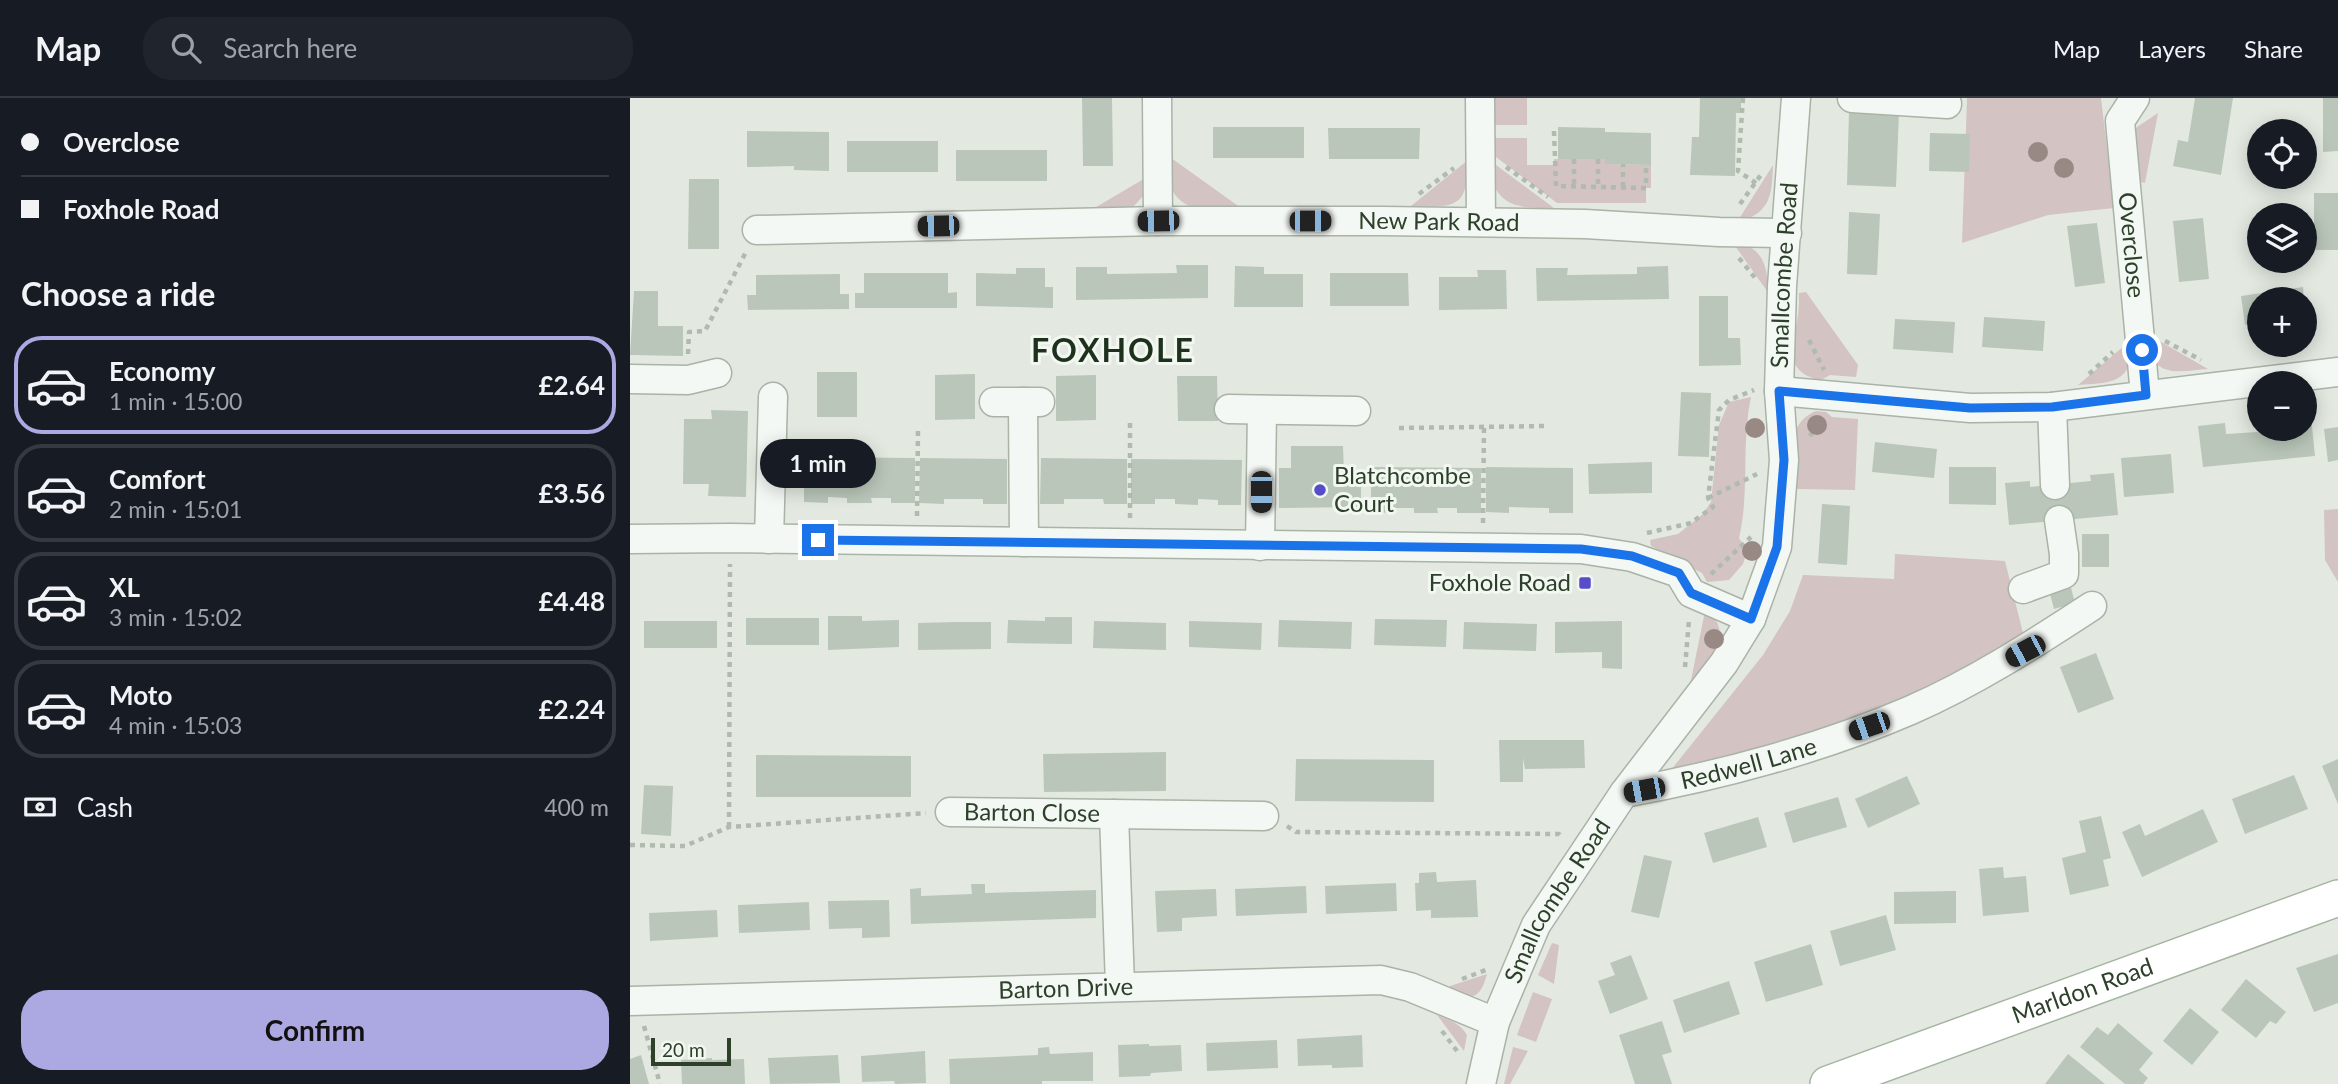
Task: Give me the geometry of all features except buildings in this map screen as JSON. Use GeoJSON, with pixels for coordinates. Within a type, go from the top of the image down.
{"type":"FeatureCollection","features":[{"type":"Feature","properties":{"kind":"main road","name":"Marldon Road"},"geometry":{"type":"LineString","coordinates":[[1828,1084],[2338,898]]}},
{"type":"Feature","properties":{"kind":"street"},"geometry":{"type":"LineString","coordinates":[[1157,98],[1158,221]]}},
{"type":"Feature","properties":{"kind":"street"},"geometry":{"type":"LineString","coordinates":[[1480,98],[1480,222]]}},
{"type":"Feature","properties":{"kind":"street","name":"Smallcombe Road"},"geometry":{"type":"LineString","coordinates":[[1481,1084],[1494,1022],[1536,925],[1625,793],[1724,663],[1751,619],[1777,547],[1784,460],[1779,391],[1782,286],[1796,98]]}},
{"type":"Feature","properties":{"kind":"street"},"geometry":{"type":"LineString","coordinates":[[1852,98],[1947,104]]}},
{"type":"Feature","properties":{"kind":"street","name":"Overclose"},"geometry":{"type":"LineString","coordinates":[[2135,98],[2120,121],[2146,395]]}},
{"type":"Feature","properties":{"kind":"street","name":"New Park Road"},"geometry":{"type":"LineString","coordinates":[[757,230],[1158,221],[1383,221],[1585,224],[1787,233]]}},
{"type":"Feature","properties":{"kind":"street"},"geometry":{"type":"LineString","coordinates":[[1779,391],[1970,408],[2052,407],[2338,372]]}},
{"type":"Feature","properties":{"kind":"street"},"geometry":{"type":"LineString","coordinates":[[630,379],[688,380],[717,373]]}},
{"type":"Feature","properties":{"kind":"street"},"geometry":{"type":"LineString","coordinates":[[769,539],[774,397]]}},
{"type":"Feature","properties":{"kind":"street"},"geometry":{"type":"LineString","coordinates":[[994,401],[1031,402],[1024,542]]}},
{"type":"Feature","properties":{"kind":"street"},"geometry":{"type":"LineString","coordinates":[[2052,407],[2055,485]]}},
{"type":"Feature","properties":{"kind":"street"},"geometry":{"type":"LineString","coordinates":[[1229,409],[1356,411]]}},
{"type":"Feature","properties":{"kind":"street"},"geometry":{"type":"LineString","coordinates":[[1260,546],[1262,410]]}},
{"type":"Feature","properties":{"kind":"street"},"geometry":{"type":"LineString","coordinates":[[2023,589],[2064,574],[2059,520]]}},
{"type":"Feature","properties":{"kind":"street"},"geometry":{"type":"LineString","coordinates":[[630,539],[1581,549],[1632,556],[1679,573],[1691,593],[1751,619]]}},
{"type":"Feature","properties":{"kind":"street","name":"Redwell Lane"},"geometry":{"type":"LineString","coordinates":[[1625,793],[1684,783],[1740,768],[1912,709],[2025,651],[2092,606]]}},
{"type":"Feature","properties":{"kind":"street","name":"Barton Close"},"geometry":{"type":"LineString","coordinates":[[950,812],[1264,816]]}},
{"type":"Feature","properties":{"kind":"street","name":"Barton Close"},"geometry":{"type":"LineString","coordinates":[[1114,814],[1121,986]]}},
{"type":"Feature","properties":{"kind":"street","name":"Barton Drive"},"geometry":{"type":"LineString","coordinates":[[634,1001],[1381,980],[1410,987],[1494,1022]]}},
{"type":"Feature","properties":{"kind":"path"},"geometry":{"type":"LineString","coordinates":[[1743,98],[1738,171],[1756,183]]}},
{"type":"Feature","properties":{"kind":"path"},"geometry":{"type":"LineString","coordinates":[[1554,131],[1556,186],[1646,188],[1646,165]]}},
{"type":"Feature","properties":{"kind":"path"},"geometry":{"type":"LineString","coordinates":[[1383,221],[1480,149],[1585,224]]}},
{"type":"Feature","properties":{"kind":"path"},"geometry":{"type":"LineString","coordinates":[[1573,159],[1574,186]]}},
{"type":"Feature","properties":{"kind":"path"},"geometry":{"type":"LineString","coordinates":[[1598,159],[1598,186]]}},
{"type":"Feature","properties":{"kind":"path"},"geometry":{"type":"LineString","coordinates":[[1623,164],[1623,187]]}},
{"type":"Feature","properties":{"kind":"path"},"geometry":{"type":"LineString","coordinates":[[689,332],[705,331],[757,230]]}},
{"type":"Feature","properties":{"kind":"path"},"geometry":{"type":"LineString","coordinates":[[2052,407],[2140,327],[2242,382]]}},
{"type":"Feature","properties":{"kind":"path"},"geometry":{"type":"LineString","coordinates":[[1642,534],[1691,523],[1713,506],[1708,498],[1719,410],[1729,400],[1756,389],[1779,391]]}},
{"type":"Feature","properties":{"kind":"path"},"geometry":{"type":"LineString","coordinates":[[1708,498],[1784,460],[1796,458],[1836,395]]}},
{"type":"Feature","properties":{"kind":"path"},"geometry":{"type":"LineString","coordinates":[[1129,544],[1130,422]]}},
{"type":"Feature","properties":{"kind":"path"},"geometry":{"type":"LineString","coordinates":[[1399,429],[1548,426]]}},
{"type":"Feature","properties":{"kind":"path"},"geometry":{"type":"LineString","coordinates":[[1483,548],[1484,427]]}},
{"type":"Feature","properties":{"kind":"path"},"geometry":{"type":"LineString","coordinates":[[917,541],[918,431]]}},
{"type":"Feature","properties":{"kind":"path"},"geometry":{"type":"LineString","coordinates":[[729,827],[730,538]]}},
{"type":"Feature","properties":{"kind":"path"},"geometry":{"type":"LineString","coordinates":[[630,845],[685,846],[729,827],[950,812]]}},
{"type":"Feature","properties":{"kind":"path"},"geometry":{"type":"LineString","coordinates":[[1264,816],[1276,818],[1296,832],[1559,834],[1583,852]]}},
{"type":"Feature","properties":{"kind":"path"},"geometry":{"type":"LineString","coordinates":[[634,1001],[660,1084]]}},
{"type":"Feature","properties":{"kind":"shaded area"},"geometry":{"type":"Polygon","coordinates":[[[1492,98],[1527,98],[1527,125],[1492,125],[1492,98]]]}},
{"type":"Feature","properties":{"kind":"shaded area"},"geometry":{"type":"Polygon","coordinates":[[[1967,98],[2101,98],[2114,208],[2048,215],[1962,243],[1967,98]]]}},
{"type":"Feature","properties":{"kind":"shaded area"},"geometry":{"type":"Polygon","coordinates":[[[2158,113],[2145,183],[2137,181],[2131,135],[2137,127],[2158,113]]]}},
{"type":"Feature","properties":{"kind":"shaded area"},"geometry":{"type":"Polygon","coordinates":[[[1492,138],[1527,138],[1527,165],[1554,165],[1554,159],[1605,159],[1606,164],[1651,165],[1651,188],[1646,188],[1646,203],[1557,203],[1492,154],[1492,138]]]}},
{"type":"Feature","properties":{"kind":"shaded area"},"geometry":{"type":"Polygon","coordinates":[[[1167,155],[1241,208],[1194,208],[1185,204],[1171,187],[1167,155]]]}},
{"type":"Feature","properties":{"kind":"shaded area"},"geometry":{"type":"Polygon","coordinates":[[[1468,160],[1465,188],[1456,202],[1438,206],[1411,206],[1468,160]]]}},
{"type":"Feature","properties":{"kind":"shaded area"},"geometry":{"type":"Polygon","coordinates":[[[1492,162],[1554,208],[1520,206],[1504,199],[1493,183],[1492,162]]]}},
{"type":"Feature","properties":{"kind":"shaded area"},"geometry":{"type":"Polygon","coordinates":[[[1773,165],[1770,195],[1763,209],[1748,219],[1737,222],[1773,165]]]}},
{"type":"Feature","properties":{"kind":"shaded area"},"geometry":{"type":"Polygon","coordinates":[[[1147,177],[1145,194],[1132,208],[1081,216],[1147,177]]]}},
{"type":"Feature","properties":{"kind":"shaded area"},"geometry":{"type":"Polygon","coordinates":[[[1733,243],[1743,244],[1757,252],[1765,265],[1767,291],[1733,243]]]}},
{"type":"Feature","properties":{"kind":"shaded area"},"geometry":{"type":"Polygon","coordinates":[[[1806,292],[1858,365],[1856,377],[1830,375],[1821,380],[1810,377],[1796,366],[1792,350],[1799,293],[1806,292]]]}},
{"type":"Feature","properties":{"kind":"shaded area"},"geometry":{"type":"Polygon","coordinates":[[[2149,335],[2208,369],[2177,371],[2162,368],[2151,357],[2149,335]]]}},
{"type":"Feature","properties":{"kind":"shaded area"},"geometry":{"type":"Polygon","coordinates":[[[2131,340],[2129,364],[2119,378],[2078,385],[2131,340]]]}},
{"type":"Feature","properties":{"kind":"shaded area"},"geometry":{"type":"Polygon","coordinates":[[[1751,397],[1739,538],[1747,551],[1743,564],[1729,580],[1707,582],[1702,573],[1651,546],[1650,540],[1678,534],[1703,514],[1711,502],[1719,425],[1729,402],[1751,397]]]}},
{"type":"Feature","properties":{"kind":"shaded area"},"geometry":{"type":"Polygon","coordinates":[[[1816,411],[1826,412],[1832,417],[1858,419],[1855,490],[1794,489],[1792,455],[1795,433],[1799,424],[1816,411]]]}},
{"type":"Feature","properties":{"kind":"shaded area"},"geometry":{"type":"Polygon","coordinates":[[[2338,509],[2338,582],[2325,560],[2324,510],[2338,509]]]}},
{"type":"Feature","properties":{"kind":"shaded area"},"geometry":{"type":"Polygon","coordinates":[[[1895,554],[2005,561],[2024,637],[1876,712],[1734,755],[1671,770],[1763,655],[1790,611],[1803,575],[1894,579],[1895,554]]]}},
{"type":"Feature","properties":{"kind":"shaded area"},"geometry":{"type":"Polygon","coordinates":[[[1705,611],[1718,623],[1721,641],[1689,690],[1705,611]]]}},
{"type":"Feature","properties":{"kind":"shaded area"},"geometry":{"type":"Polygon","coordinates":[[[1552,943],[1559,945],[1554,984],[1538,975],[1552,943]]]}},
{"type":"Feature","properties":{"kind":"shaded area"},"geometry":{"type":"Polygon","coordinates":[[[1487,974],[1481,989],[1473,996],[1447,993],[1450,986],[1487,974]]]}},
{"type":"Feature","properties":{"kind":"shaded area"},"geometry":{"type":"Polygon","coordinates":[[[1533,992],[1552,999],[1536,1042],[1517,1035],[1533,992]]]}},
{"type":"Feature","properties":{"kind":"shaded area"},"geometry":{"type":"Polygon","coordinates":[[[1437,1015],[1454,1022],[1467,1035],[1464,1051],[1437,1015]]]}},
{"type":"Feature","properties":{"kind":"shaded area"},"geometry":{"type":"Polygon","coordinates":[[[1513,1047],[1528,1051],[1510,1084],[1504,1084],[1513,1047]]]}},
{"type":"Feature","properties":{"kind":"place","name":"Blatchcombe Court"},"geometry":{"type":"Point","coordinates":[1320,490]}},
{"type":"Feature","properties":{"kind":"place","name":"Foxhole Road"},"geometry":{"type":"Point","coordinates":[1585,583]}},
{"type":"Feature","properties":{"kind":"district","name":"FOXHOLE"},"geometry":{"type":"Point","coordinates":[1113,351]}},
{"type":"Feature","properties":{"kind":"route"},"geometry":{"type":"LineString","coordinates":[[818,540],[1581,549],[1632,556],[1679,573],[1691,593],[1751,619],[1777,547],[1784,460],[1779,391],[1970,408],[2052,407],[2146,395],[2142,350]]}}]}
